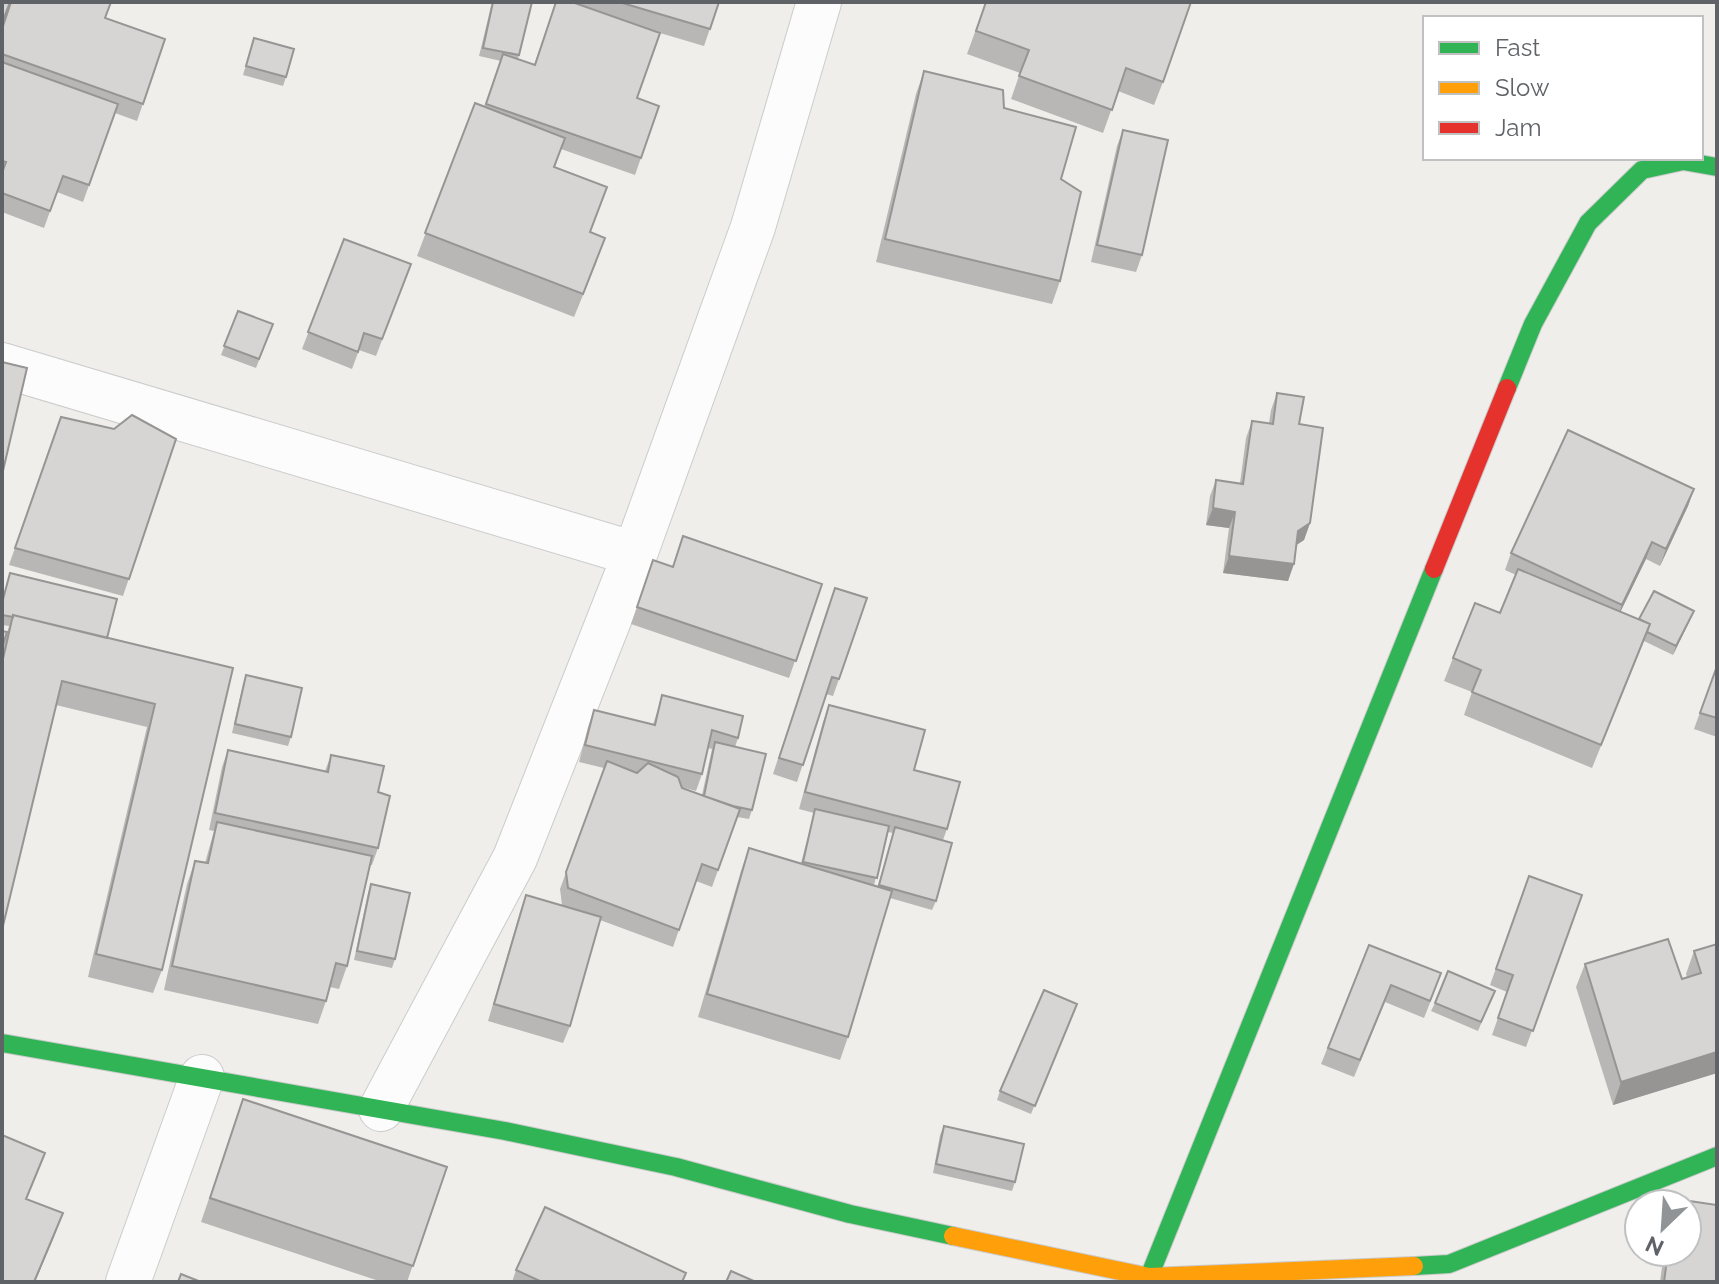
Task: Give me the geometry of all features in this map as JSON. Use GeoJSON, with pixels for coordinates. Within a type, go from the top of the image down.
{"type":"FeatureCollection","features":[{"type":"Feature","properties":{"kind":"street"},"geometry":{"type":"LineString","coordinates":[[381,1109],[515,858],[635,554],[753,227],[819,2]]}},
{"type":"Feature","properties":{"kind":"street"},"geometry":{"type":"LineString","coordinates":[[1149,1277],[1533,324],[1588,223],[1642,170],[1683,161],[1717,167]]}},
{"type":"Feature","properties":{"kind":"street"},"geometry":{"type":"LineString","coordinates":[[2,365],[635,554]]}},
{"type":"Feature","properties":{"kind":"street"},"geometry":{"type":"LineString","coordinates":[[2,1043],[505,1131],[661,1163],[850,1214],[1149,1277],[1449,1264],[1717,1156]]}},
{"type":"Feature","properties":{"kind":"street"},"geometry":{"type":"LineString","coordinates":[[128,1282],[202,1077]]}},
{"type":"Feature","properties":{"kind":"building"},"geometry":{"type":"Polygon","coordinates":[[[2,2],[10,2],[2,23],[2,2]]]}},
{"type":"Feature","properties":{"kind":"building"},"geometry":{"type":"Polygon","coordinates":[[[11,2],[111,2],[105,18],[165,39],[143,104],[2,54],[2,29],[11,2]]]}},
{"type":"Feature","properties":{"kind":"building"},"geometry":{"type":"Polygon","coordinates":[[[493,2],[532,2],[519,55],[483,48],[493,2]]]}},
{"type":"Feature","properties":{"kind":"building"},"geometry":{"type":"Polygon","coordinates":[[[556,2],[572,2],[660,33],[637,98],[659,106],[641,158],[486,104],[503,54],[535,65],[556,2]]]}},
{"type":"Feature","properties":{"kind":"building"},"geometry":{"type":"Polygon","coordinates":[[[619,2],[719,2],[710,29],[619,2]]]}},
{"type":"Feature","properties":{"kind":"building"},"geometry":{"type":"Polygon","coordinates":[[[986,2],[1191,2],[1163,82],[1126,68],[1112,110],[1019,76],[1029,50],[976,31],[986,2]]]}},
{"type":"Feature","properties":{"kind":"building"},"geometry":{"type":"Polygon","coordinates":[[[254,38],[294,49],[286,77],[246,66],[254,38]]]}},
{"type":"Feature","properties":{"kind":"building"},"geometry":{"type":"Polygon","coordinates":[[[2,62],[118,104],[89,185],[63,176],[50,211],[2,193],[2,173],[6,162],[2,161],[2,62]]]}},
{"type":"Feature","properties":{"kind":"building"},"geometry":{"type":"Polygon","coordinates":[[[924,71],[1003,90],[1004,108],[1076,127],[1061,179],[1081,192],[1060,281],[885,239],[924,71]]]}},
{"type":"Feature","properties":{"kind":"building"},"geometry":{"type":"Polygon","coordinates":[[[475,103],[565,138],[554,167],[607,187],[590,232],[605,238],[583,294],[425,233],[475,103]]]}},
{"type":"Feature","properties":{"kind":"building"},"geometry":{"type":"Polygon","coordinates":[[[1123,130],[1168,140],[1142,255],[1097,245],[1123,130]]]}},
{"type":"Feature","properties":{"kind":"building"},"geometry":{"type":"Polygon","coordinates":[[[344,239],[411,264],[382,339],[364,333],[358,352],[308,332],[344,239]]]}},
{"type":"Feature","properties":{"kind":"building"},"geometry":{"type":"Polygon","coordinates":[[[238,311],[273,324],[259,359],[224,346],[238,311]]]}},
{"type":"Feature","properties":{"kind":"building"},"geometry":{"type":"Polygon","coordinates":[[[2,362],[27,368],[2,475],[2,362]]]}},
{"type":"Feature","properties":{"kind":"building"},"geometry":{"type":"Polygon","coordinates":[[[1277,393],[1304,397],[1299,424],[1323,428],[1310,523],[1298,531],[1294,564],[1229,556],[1235,512],[1213,508],[1216,480],[1243,484],[1252,421],[1273,424],[1277,393]]]}},
{"type":"Feature","properties":{"kind":"building"},"geometry":{"type":"Polygon","coordinates":[[[132,415],[176,439],[129,579],[15,548],[61,417],[114,429],[132,415]]]}},
{"type":"Feature","properties":{"kind":"building"},"geometry":{"type":"Polygon","coordinates":[[[1568,430],[1694,489],[1666,549],[1652,542],[1622,605],[1511,553],[1568,430]]]}},
{"type":"Feature","properties":{"kind":"building"},"geometry":{"type":"Polygon","coordinates":[[[683,536],[822,584],[796,661],[637,607],[653,560],[673,567],[683,536]]]}},
{"type":"Feature","properties":{"kind":"building"},"geometry":{"type":"Polygon","coordinates":[[[1518,569],[1650,624],[1601,745],[1472,692],[1481,670],[1453,658],[1475,603],[1500,613],[1518,569]]]}},
{"type":"Feature","properties":{"kind":"building"},"geometry":{"type":"Polygon","coordinates":[[[10,573],[117,599],[107,638],[2,615],[10,573]]]}},
{"type":"Feature","properties":{"kind":"building"},"geometry":{"type":"Polygon","coordinates":[[[835,588],[867,598],[839,679],[832,677],[803,765],[779,758],[835,588]]]}},
{"type":"Feature","properties":{"kind":"building"},"geometry":{"type":"Polygon","coordinates":[[[1654,591],[1694,611],[1676,646],[1647,632],[1650,624],[1639,619],[1654,591]]]}},
{"type":"Feature","properties":{"kind":"building"},"geometry":{"type":"Polygon","coordinates":[[[13,615],[233,668],[162,970],[96,954],[155,704],[62,681],[2,930],[2,663],[13,615]]]}},
{"type":"Feature","properties":{"kind":"building"},"geometry":{"type":"Polygon","coordinates":[[[2,631],[7,632],[2,648],[2,631]]]}},
{"type":"Feature","properties":{"kind":"building"},"geometry":{"type":"Polygon","coordinates":[[[1717,666],[1717,718],[1700,713],[1717,666]]]}},
{"type":"Feature","properties":{"kind":"building"},"geometry":{"type":"Polygon","coordinates":[[[246,675],[302,688],[291,737],[235,724],[246,675]]]}},
{"type":"Feature","properties":{"kind":"building"},"geometry":{"type":"Polygon","coordinates":[[[662,695],[743,716],[738,738],[712,730],[702,774],[585,745],[594,710],[655,725],[662,695]]]}},
{"type":"Feature","properties":{"kind":"building"},"geometry":{"type":"Polygon","coordinates":[[[829,705],[925,730],[914,770],[960,782],[947,829],[805,792],[829,705]]]}},
{"type":"Feature","properties":{"kind":"building"},"geometry":{"type":"Polygon","coordinates":[[[715,742],[766,754],[752,810],[704,796],[715,742]]]}},
{"type":"Feature","properties":{"kind":"building"},"geometry":{"type":"Polygon","coordinates":[[[228,750],[328,772],[331,755],[384,766],[378,792],[390,796],[378,848],[215,813],[228,750]]]}},
{"type":"Feature","properties":{"kind":"building"},"geometry":{"type":"Polygon","coordinates":[[[607,761],[637,773],[648,763],[678,777],[682,788],[740,809],[718,870],[702,864],[679,930],[568,888],[566,872],[607,761]]]}},
{"type":"Feature","properties":{"kind":"building"},"geometry":{"type":"Polygon","coordinates":[[[815,809],[889,826],[877,878],[803,862],[815,809]]]}},
{"type":"Feature","properties":{"kind":"building"},"geometry":{"type":"Polygon","coordinates":[[[217,822],[372,856],[347,966],[336,963],[326,1001],[172,966],[195,861],[208,863],[217,822]]]}},
{"type":"Feature","properties":{"kind":"building"},"geometry":{"type":"Polygon","coordinates":[[[895,827],[952,843],[936,901],[879,885],[895,827]]]}},
{"type":"Feature","properties":{"kind":"building"},"geometry":{"type":"Polygon","coordinates":[[[749,848],[892,891],[848,1037],[707,994],[749,848]]]}},
{"type":"Feature","properties":{"kind":"building"},"geometry":{"type":"Polygon","coordinates":[[[1529,876],[1582,895],[1533,1031],[1498,1018],[1513,975],[1496,969],[1529,876]]]}},
{"type":"Feature","properties":{"kind":"building"},"geometry":{"type":"Polygon","coordinates":[[[371,884],[410,893],[395,959],[357,951],[371,884]]]}},
{"type":"Feature","properties":{"kind":"building"},"geometry":{"type":"Polygon","coordinates":[[[526,895],[601,917],[570,1026],[494,1004],[526,895]]]}},
{"type":"Feature","properties":{"kind":"building"},"geometry":{"type":"Polygon","coordinates":[[[1668,939],[1682,979],[1701,973],[1694,951],[1717,944],[1717,1052],[1621,1082],[1585,964],[1668,939]]]}},
{"type":"Feature","properties":{"kind":"building"},"geometry":{"type":"Polygon","coordinates":[[[1369,945],[1441,973],[1430,1001],[1391,985],[1360,1060],[1328,1048],[1369,945]]]}},
{"type":"Feature","properties":{"kind":"building"},"geometry":{"type":"Polygon","coordinates":[[[1448,971],[1495,991],[1481,1022],[1435,1003],[1448,971]]]}},
{"type":"Feature","properties":{"kind":"building"},"geometry":{"type":"Polygon","coordinates":[[[1044,990],[1077,1004],[1035,1106],[1000,1091],[1044,990]]]}},
{"type":"Feature","properties":{"kind":"building"},"geometry":{"type":"Polygon","coordinates":[[[243,1099],[447,1167],[413,1266],[210,1198],[243,1099]]]}},
{"type":"Feature","properties":{"kind":"building"},"geometry":{"type":"Polygon","coordinates":[[[944,1126],[1024,1144],[1015,1182],[936,1164],[944,1126]]]}},
{"type":"Feature","properties":{"kind":"building"},"geometry":{"type":"Polygon","coordinates":[[[2,1135],[45,1153],[26,1199],[63,1213],[34,1282],[2,1282],[2,1135]]]}},
{"type":"Feature","properties":{"kind":"building"},"geometry":{"type":"Polygon","coordinates":[[[1703,1203],[1717,1205],[1717,1282],[1664,1282],[1666,1268],[1703,1268],[1703,1203]]]}},
{"type":"Feature","properties":{"kind":"building"},"geometry":{"type":"Polygon","coordinates":[[[545,1207],[686,1273],[682,1282],[542,1282],[516,1270],[545,1207]]]}},
{"type":"Feature","properties":{"kind":"building"},"geometry":{"type":"Polygon","coordinates":[[[731,1271],[756,1282],[726,1282],[731,1271]]]}},
{"type":"Feature","properties":{"kind":"building"},"geometry":{"type":"Polygon","coordinates":[[[181,1274],[201,1282],[178,1282],[181,1274]]]}},
{"type":"Feature","properties":{"kind":"traffic: fast"},"geometry":{"type":"LineString","coordinates":[[1507,388],[1533,324],[1588,223],[1642,170],[1683,161],[1717,167]]}},
{"type":"Feature","properties":{"kind":"traffic: fast"},"geometry":{"type":"LineString","coordinates":[[1149,1277],[1434,569]]}},
{"type":"Feature","properties":{"kind":"traffic: fast"},"geometry":{"type":"LineString","coordinates":[[2,1043],[505,1131],[676,1167],[850,1214],[953,1236]]}},
{"type":"Feature","properties":{"kind":"traffic: fast"},"geometry":{"type":"LineString","coordinates":[[1414,1266],[1449,1264],[1717,1156]]}},
{"type":"Feature","properties":{"kind":"traffic: slow"},"geometry":{"type":"LineString","coordinates":[[953,1236],[1149,1277],[1414,1266]]}},
{"type":"Feature","properties":{"kind":"traffic: jam"},"geometry":{"type":"LineString","coordinates":[[1434,569],[1507,388]]}}]}
